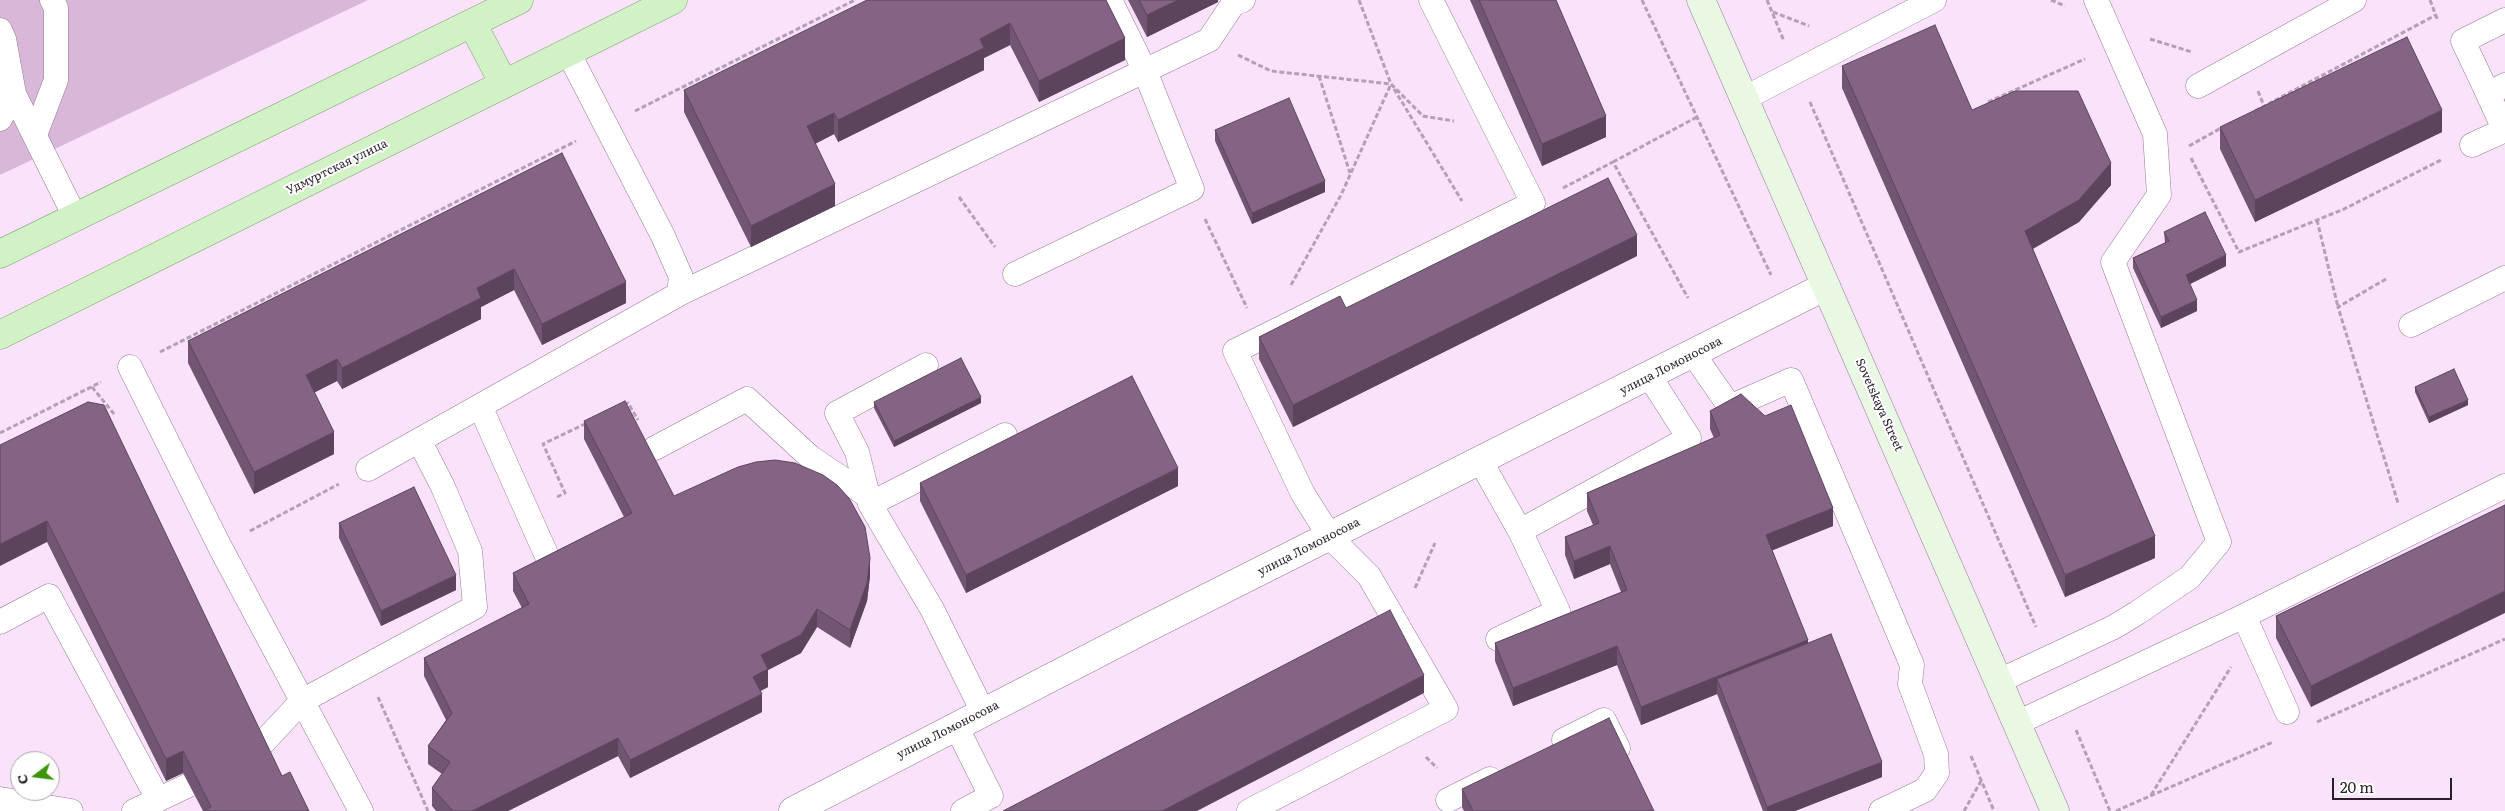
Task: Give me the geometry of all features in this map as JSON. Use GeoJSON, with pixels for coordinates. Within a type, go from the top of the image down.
{"type":"FeatureCollection","features":[{"type":"Feature","properties":{"kind":"main road"},"geometry":{"type":"LineString","coordinates":[[0,254],[519,0]]}},
{"type":"Feature","properties":{"kind":"main road","name":"Удмуртская улица"},"geometry":{"type":"LineString","coordinates":[[0,335],[673,0]]}},
{"type":"Feature","properties":{"kind":"main road","name":"Sovetskaya Street"},"geometry":{"type":"LineString","coordinates":[[1701,0],[2055,811]]}},
{"type":"Feature","properties":{"kind":"main road"},"geometry":{"type":"LineString","coordinates":[[472,23],[504,84]]}},
{"type":"Feature","properties":{"kind":"street","name":"улица Ломоносова"},"geometry":{"type":"LineString","coordinates":[[793,811],[983,712],[1694,355],[1826,286]]}},
{"type":"Feature","properties":{"kind":"lane"},"geometry":{"type":"LineString","coordinates":[[1015,274],[1192,189],[1145,71],[1110,0]]}},
{"type":"Feature","properties":{"kind":"lane"},"geometry":{"type":"LineString","coordinates":[[368,469],[680,294],[1209,40],[1233,4],[1243,0]]}},
{"type":"Feature","properties":{"kind":"lane"},"geometry":{"type":"LineString","coordinates":[[1249,811],[1446,709],[1369,576],[1330,537],[1303,494],[1235,352],[1533,203],[1431,0]]}},
{"type":"Feature","properties":{"kind":"lane"},"geometry":{"type":"LineString","coordinates":[[1743,99],[1934,0]]}},
{"type":"Feature","properties":{"kind":"lane"},"geometry":{"type":"LineString","coordinates":[[1999,681],[2114,627],[2190,577],[2219,542],[2113,262],[2159,195],[2155,134],[2096,0]]}},
{"type":"Feature","properties":{"kind":"lane"},"geometry":{"type":"LineString","coordinates":[[2198,86],[2354,0]]}},
{"type":"Feature","properties":{"kind":"lane"},"geometry":{"type":"LineString","coordinates":[[35,135],[56,80],[60,3]]}},
{"type":"Feature","properties":{"kind":"lane"},"geometry":{"type":"LineString","coordinates":[[2472,144],[2505,131],[2496,89],[2463,41],[2505,20]]}},
{"type":"Feature","properties":{"kind":"lane"},"geometry":{"type":"LineString","coordinates":[[0,30],[4,39],[7,86],[0,119]]}},
{"type":"Feature","properties":{"kind":"lane"},"geometry":{"type":"LineString","coordinates":[[568,52],[664,236],[681,277],[680,294]]}},
{"type":"Feature","properties":{"kind":"lane"},"geometry":{"type":"LineString","coordinates":[[7,86],[35,135],[75,217]]}},
{"type":"Feature","properties":{"kind":"lane"},"geometry":{"type":"LineString","coordinates":[[2411,325],[2505,278]]}},
{"type":"Feature","properties":{"kind":"lane"},"geometry":{"type":"LineString","coordinates":[[1694,355],[1730,407],[1791,380],[1912,665],[1910,684],[1936,754],[1937,773],[1925,790],[1881,811]]}},
{"type":"Feature","properties":{"kind":"lane"},"geometry":{"type":"LineString","coordinates":[[926,365],[837,412],[857,452],[868,499],[932,609],[983,712]]}},
{"type":"Feature","properties":{"kind":"lane"},"geometry":{"type":"LineString","coordinates":[[130,367],[220,547],[361,811]]}},
{"type":"Feature","properties":{"kind":"lane"},"geometry":{"type":"LineString","coordinates":[[1520,530],[1689,438],[1650,377]]}},
{"type":"Feature","properties":{"kind":"lane"},"geometry":{"type":"LineString","coordinates":[[655,448],[747,399],[810,457],[868,499]]}},
{"type":"Feature","properties":{"kind":"lane"},"geometry":{"type":"LineString","coordinates":[[480,406],[546,554]]}},
{"type":"Feature","properties":{"kind":"lane"},"geometry":{"type":"LineString","coordinates":[[868,499],[1005,435]]}},
{"type":"Feature","properties":{"kind":"lane"},"geometry":{"type":"LineString","coordinates":[[259,747],[302,701],[475,607],[470,551],[443,487],[419,440]]}},
{"type":"Feature","properties":{"kind":"lane"},"geometry":{"type":"LineString","coordinates":[[1481,462],[1520,530],[1558,611],[1498,639]]}},
{"type":"Feature","properties":{"kind":"lane"},"geometry":{"type":"LineString","coordinates":[[2017,723],[2248,624],[2408,535],[2505,486]]}},
{"type":"Feature","properties":{"kind":"lane"},"geometry":{"type":"LineString","coordinates":[[0,622],[49,596],[158,800]]}},
{"type":"Feature","properties":{"kind":"lane"},"geometry":{"type":"LineString","coordinates":[[2248,624],[2287,712]]}},
{"type":"Feature","properties":{"kind":"lane"},"geometry":{"type":"LineString","coordinates":[[1543,751],[1604,720],[1627,770]]}},
{"type":"Feature","properties":{"kind":"lane"},"geometry":{"type":"LineString","coordinates":[[956,726],[991,796],[963,811]]}},
{"type":"Feature","properties":{"kind":"lane"},"geometry":{"type":"LineString","coordinates":[[1456,796],[1508,770]]}},
{"type":"Feature","properties":{"kind":"lane"},"geometry":{"type":"LineString","coordinates":[[134,811],[189,785]]}},
{"type":"Feature","properties":{"kind":"lane"},"geometry":{"type":"LineString","coordinates":[[0,799],[71,811]]}},
{"type":"Feature","properties":{"kind":"path"},"geometry":{"type":"LineString","coordinates":[[0,433],[855,0]]}},
{"type":"Feature","properties":{"kind":"path"},"geometry":{"type":"LineString","coordinates":[[1358,0],[1391,84],[1480,230]]}},
{"type":"Feature","properties":{"kind":"path"},"geometry":{"type":"LineString","coordinates":[[1767,0],[2049,658]]}},
{"type":"Feature","properties":{"kind":"path"},"geometry":{"type":"LineString","coordinates":[[2430,0],[2440,29]]}},
{"type":"Feature","properties":{"kind":"path"},"geometry":{"type":"LineString","coordinates":[[2246,115],[2436,15]]}},
{"type":"Feature","properties":{"kind":"path"},"geometry":{"type":"LineString","coordinates":[[1209,40],[1272,71],[1391,84],[1423,116],[1454,121]]}},
{"type":"Feature","properties":{"kind":"path"},"geometry":{"type":"LineString","coordinates":[[1988,102],[2116,45]]}},
{"type":"Feature","properties":{"kind":"path"},"geometry":{"type":"LineString","coordinates":[[1319,76],[1350,174]]}},
{"type":"Feature","properties":{"kind":"path"},"geometry":{"type":"LineString","coordinates":[[1289,288],[1350,174],[1391,84]]}},
{"type":"Feature","properties":{"kind":"path"},"geometry":{"type":"LineString","coordinates":[[1533,203],[1697,117]]}},
{"type":"Feature","properties":{"kind":"path"},"geometry":{"type":"LineString","coordinates":[[2185,147],[2229,124]]}},
{"type":"Feature","properties":{"kind":"path"},"geometry":{"type":"LineString","coordinates":[[2190,156],[2239,252],[2344,209],[2472,144]]}},
{"type":"Feature","properties":{"kind":"path"},"geometry":{"type":"LineString","coordinates":[[1613,162],[1688,298]]}},
{"type":"Feature","properties":{"kind":"path"},"geometry":{"type":"LineString","coordinates":[[938,170],[1015,274]]}},
{"type":"Feature","properties":{"kind":"path"},"geometry":{"type":"LineString","coordinates":[[1192,189],[1261,338]]}},
{"type":"Feature","properties":{"kind":"path"},"geometry":{"type":"LineString","coordinates":[[2317,220],[2338,307],[2408,535]]}},
{"type":"Feature","properties":{"kind":"path"},"geometry":{"type":"LineString","coordinates":[[2338,307],[2386,279]]}},
{"type":"Feature","properties":{"kind":"path"},"geometry":{"type":"LineString","coordinates":[[619,407],[628,403],[655,448]]}},
{"type":"Feature","properties":{"kind":"path"},"geometry":{"type":"LineString","coordinates":[[565,493],[543,444],[594,420]]}},
{"type":"Feature","properties":{"kind":"path"},"geometry":{"type":"LineString","coordinates":[[220,547],[368,469]]}},
{"type":"Feature","properties":{"kind":"path"},"geometry":{"type":"LineString","coordinates":[[1399,626],[1435,543]]}},
{"type":"Feature","properties":{"kind":"path"},"geometry":{"type":"LineString","coordinates":[[2150,796],[2248,624]]}},
{"type":"Feature","properties":{"kind":"path"},"geometry":{"type":"LineString","coordinates":[[376,692],[428,811]]}},
{"type":"Feature","properties":{"kind":"path"},"geometry":{"type":"LineString","coordinates":[[2064,702],[2110,811]]}},
{"type":"Feature","properties":{"kind":"path"},"geometry":{"type":"LineString","coordinates":[[1400,733],[1456,796]]}},
{"type":"Feature","properties":{"kind":"path"},"geometry":{"type":"LineString","coordinates":[[1964,811],[1981,782]]}},
{"type":"Feature","properties":{"kind":"shaded area"},"geometry":{"type":"Polygon","coordinates":[[[0,0],[368,0],[0,175],[0,0]]]}},
{"type":"Feature","properties":{"kind":"building"},"geometry":{"type":"Polygon","coordinates":[[[867,0],[1106,0],[1125,38],[1039,81],[1010,23],[980,39],[984,48],[838,120],[834,113],[807,126],[835,184],[751,226],[684,90],[867,0]]]}},
{"type":"Feature","properties":{"kind":"building"},"geometry":{"type":"Polygon","coordinates":[[[1139,0],[1178,0],[1147,15],[1139,0]]]}},
{"type":"Feature","properties":{"kind":"building"},"geometry":{"type":"Polygon","coordinates":[[[1479,0],[1556,0],[1606,116],[1542,144],[1479,0]]]}},
{"type":"Feature","properties":{"kind":"building"},"geometry":{"type":"Polygon","coordinates":[[[1935,25],[1972,110],[2015,91],[2078,91],[2111,163],[2079,200],[2025,231],[2155,536],[2065,575],[1842,66],[1935,25]]]}},
{"type":"Feature","properties":{"kind":"building"},"geometry":{"type":"Polygon","coordinates":[[[2407,37],[2442,110],[2255,200],[2220,127],[2407,37]]]}},
{"type":"Feature","properties":{"kind":"building"},"geometry":{"type":"Polygon","coordinates":[[[1289,98],[1325,181],[1252,213],[1215,130],[1289,98]]]}},
{"type":"Feature","properties":{"kind":"building"},"geometry":{"type":"Polygon","coordinates":[[[562,153],[626,282],[542,324],[514,269],[477,288],[481,298],[342,368],[337,359],[306,375],[334,432],[254,472],[188,341],[562,153]]]}},
{"type":"Feature","properties":{"kind":"building"},"geometry":{"type":"Polygon","coordinates":[[[1608,178],[1637,235],[1293,405],[1259,337],[1340,296],[1346,308],[1608,178]]]}},
{"type":"Feature","properties":{"kind":"building"},"geometry":{"type":"Polygon","coordinates":[[[2205,212],[2226,255],[2186,275],[2197,300],[2161,317],[2133,258],[2169,241],[2164,232],[2205,212]]]}},
{"type":"Feature","properties":{"kind":"building"},"geometry":{"type":"Polygon","coordinates":[[[961,358],[981,397],[894,441],[874,402],[961,358]]]}},
{"type":"Feature","properties":{"kind":"building"},"geometry":{"type":"Polygon","coordinates":[[[2454,369],[2468,400],[2429,417],[2415,387],[2454,369]]]}},
{"type":"Feature","properties":{"kind":"building"},"geometry":{"type":"Polygon","coordinates":[[[1132,376],[1178,468],[966,575],[920,483],[1132,376]]]}},
{"type":"Feature","properties":{"kind":"building"},"geometry":{"type":"Polygon","coordinates":[[[1741,394],[1765,416],[1791,405],[1833,508],[1766,535],[1808,640],[1641,707],[1617,646],[1513,688],[1495,643],[1627,590],[1610,546],[1574,561],[1565,537],[1599,523],[1587,493],[1720,435],[1710,411],[1741,394]]]}},
{"type":"Feature","properties":{"kind":"building"},"geometry":{"type":"Polygon","coordinates":[[[625,401],[674,496],[738,467],[756,462],[775,460],[795,463],[823,475],[837,485],[849,498],[865,527],[870,558],[867,583],[850,630],[817,609],[801,635],[761,655],[768,669],[753,677],[762,694],[630,760],[618,738],[472,811],[453,811],[432,788],[450,762],[428,746],[452,713],[424,658],[529,604],[513,573],[632,513],[584,421],[625,401]]]}},
{"type":"Feature","properties":{"kind":"building"},"geometry":{"type":"Polygon","coordinates":[[[88,402],[104,405],[282,776],[290,772],[309,811],[203,811],[211,807],[183,751],[166,759],[47,521],[0,544],[0,445],[88,402]]]}},
{"type":"Feature","properties":{"kind":"building"},"geometry":{"type":"Polygon","coordinates":[[[414,487],[456,575],[381,611],[339,523],[414,487]]]}},
{"type":"Feature","properties":{"kind":"building"},"geometry":{"type":"Polygon","coordinates":[[[2505,505],[2505,591],[2311,686],[2276,616],[2505,505]]]}},
{"type":"Feature","properties":{"kind":"building"},"geometry":{"type":"Polygon","coordinates":[[[1390,610],[1424,675],[1162,811],[1003,811],[1390,610]]]}},
{"type":"Feature","properties":{"kind":"building"},"geometry":{"type":"Polygon","coordinates":[[[1831,634],[1882,762],[1767,807],[1717,679],[1831,634]]]}},
{"type":"Feature","properties":{"kind":"building"},"geometry":{"type":"Polygon","coordinates":[[[1609,718],[1654,811],[1473,811],[1462,789],[1609,718]]]}}]}
